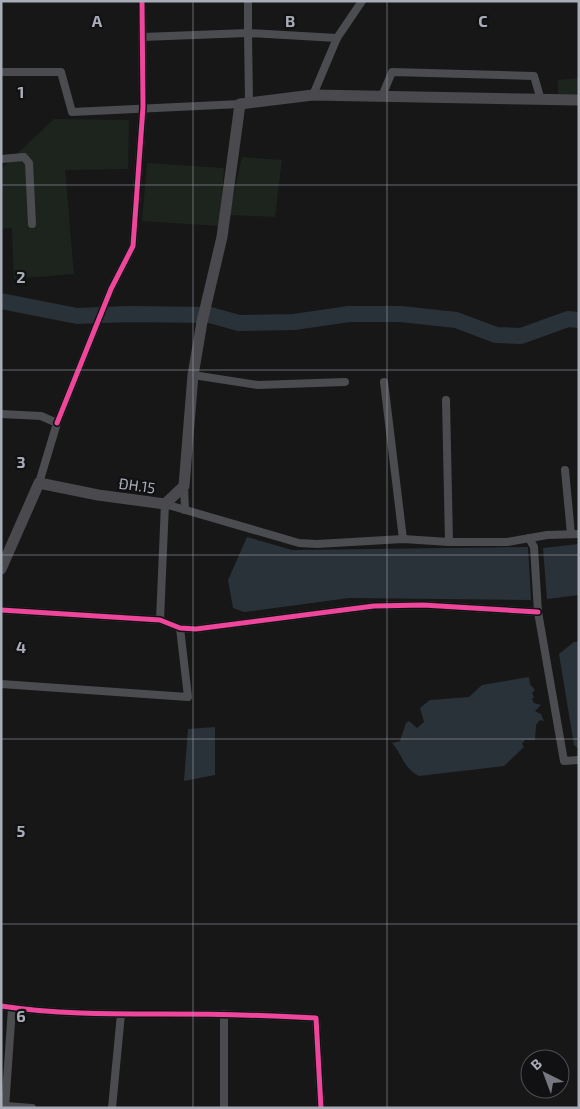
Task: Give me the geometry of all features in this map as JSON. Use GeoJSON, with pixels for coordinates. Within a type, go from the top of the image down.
{"type":"FeatureCollection","features":[{"type":"Feature","properties":{"kind":"main road"},"geometry":{"type":"LineString","coordinates":[[184,486],[193,375],[202,322],[222,237],[245,103],[313,95],[579,100]]}},
{"type":"Feature","properties":{"kind":"main road"},"geometry":{"type":"LineString","coordinates":[[1,569],[40,483]]}},
{"type":"Feature","properties":{"kind":"main road","name":"ĐH.15"},"geometry":{"type":"LineString","coordinates":[[40,483],[98,495],[165,504],[184,486]]}},
{"type":"Feature","properties":{"kind":"street"},"geometry":{"type":"LineString","coordinates":[[40,483],[57,423],[111,289],[133,246],[143,107],[142,1]]}},
{"type":"Feature","properties":{"kind":"street"},"geometry":{"type":"LineString","coordinates":[[1,72],[61,72],[72,112],[245,103],[248,1]]}},
{"type":"Feature","properties":{"kind":"street"},"geometry":{"type":"LineString","coordinates":[[313,95],[338,38],[362,1]]}},
{"type":"Feature","properties":{"kind":"street"},"geometry":{"type":"LineString","coordinates":[[142,37],[248,33],[338,38]]}},
{"type":"Feature","properties":{"kind":"street"},"geometry":{"type":"LineString","coordinates":[[382,96],[392,72],[534,76],[541,100]]}},
{"type":"Feature","properties":{"kind":"street"},"geometry":{"type":"LineString","coordinates":[[1,159],[24,157],[29,162],[32,224]]}},
{"type":"Feature","properties":{"kind":"street"},"geometry":{"type":"LineString","coordinates":[[193,375],[258,385],[345,382]]}},
{"type":"Feature","properties":{"kind":"street"},"geometry":{"type":"LineString","coordinates":[[384,382],[403,539]]}},
{"type":"Feature","properties":{"kind":"street"},"geometry":{"type":"LineString","coordinates":[[446,400],[449,542]]}},
{"type":"Feature","properties":{"kind":"street"},"geometry":{"type":"LineString","coordinates":[[1,414],[41,416],[57,423]]}},
{"type":"Feature","properties":{"kind":"street"},"geometry":{"type":"LineString","coordinates":[[160,620],[165,504],[299,543],[318,544],[403,539],[449,542],[507,542],[575,534],[565,470]]}},
{"type":"Feature","properties":{"kind":"street"},"geometry":{"type":"LineString","coordinates":[[184,486],[185,510]]}},
{"type":"Feature","properties":{"kind":"street"},"geometry":{"type":"LineString","coordinates":[[529,538],[534,547],[538,612],[564,761],[579,760]]}},
{"type":"Feature","properties":{"kind":"street"},"geometry":{"type":"LineString","coordinates":[[1,610],[160,620],[180,628],[209,627],[348,608],[384,606],[423,606],[538,612]]}},
{"type":"Feature","properties":{"kind":"street"},"geometry":{"type":"LineString","coordinates":[[1,684],[188,697],[180,628]]}},
{"type":"Feature","properties":{"kind":"street"},"geometry":{"type":"LineString","coordinates":[[1,1006],[121,1014],[224,1014],[316,1018],[321,1108]]}},
{"type":"Feature","properties":{"kind":"street"},"geometry":{"type":"LineString","coordinates":[[12,1008],[5,1107],[32,1108]]}},
{"type":"Feature","properties":{"kind":"street"},"geometry":{"type":"LineString","coordinates":[[112,1108],[121,1014]]}},
{"type":"Feature","properties":{"kind":"street"},"geometry":{"type":"LineString","coordinates":[[224,1014],[224,1108]]}},
{"type":"Feature","properties":{"kind":"shaded area"},"geometry":{"type":"Polygon","coordinates":[[[579,78],[579,94],[558,94],[558,80],[579,78]]]}},
{"type":"Feature","properties":{"kind":"shaded area"},"geometry":{"type":"Polygon","coordinates":[[[54,119],[129,120],[128,169],[65,170],[74,274],[14,279],[12,228],[1,229],[1,169],[54,119]]]}},
{"type":"Feature","properties":{"kind":"shaded area"},"geometry":{"type":"Polygon","coordinates":[[[242,157],[282,160],[275,217],[229,215],[242,157]]]}},
{"type":"Feature","properties":{"kind":"shaded area"},"geometry":{"type":"Polygon","coordinates":[[[147,163],[224,168],[220,226],[142,221],[147,163]]]}},
{"type":"Feature","properties":{"kind":"shaded area"},"geometry":{"type":"Polygon","coordinates":[[[247,537],[292,550],[528,547],[531,600],[349,598],[244,612],[233,608],[228,580],[247,537]]]}},
{"type":"Feature","properties":{"kind":"shaded area"},"geometry":{"type":"Polygon","coordinates":[[[579,544],[579,595],[547,599],[543,548],[579,544]]]}},
{"type":"Feature","properties":{"kind":"shaded area"},"geometry":{"type":"Polygon","coordinates":[[[574,642],[579,642],[579,749],[574,745],[559,654],[574,642]]]}},
{"type":"Feature","properties":{"kind":"shaded area"},"geometry":{"type":"Polygon","coordinates":[[[529,677],[530,684],[535,690],[532,693],[534,697],[532,699],[534,703],[541,705],[535,711],[541,714],[544,721],[540,720],[536,725],[535,740],[525,740],[522,744],[524,747],[504,766],[419,776],[406,765],[392,743],[400,741],[406,723],[409,721],[417,728],[424,722],[420,708],[430,700],[469,697],[482,685],[529,677]]]}},
{"type":"Feature","properties":{"kind":"shaded area"},"geometry":{"type":"Polygon","coordinates":[[[215,727],[215,775],[184,781],[188,729],[215,727]]]}},
{"type":"Feature","properties":{"kind":"waterway"},"geometry":{"type":"LineString","coordinates":[[1,301],[77,316],[129,314],[210,315],[239,323],[294,322],[349,314],[401,314],[456,320],[496,335],[521,336],[568,319],[579,320]]}},
{"type":"Feature","properties":{"kind":"cycle path"},"geometry":{"type":"LineString","coordinates":[[57,423],[111,289],[133,246],[143,107],[142,1]]}},
{"type":"Feature","properties":{"kind":"cycle path"},"geometry":{"type":"LineString","coordinates":[[1,610],[160,620],[180,628],[196,629],[374,606],[423,605],[538,612]]}},
{"type":"Feature","properties":{"kind":"cycle path"},"geometry":{"type":"LineString","coordinates":[[1,1006],[81,1013],[316,1018],[321,1108]]}}]}
